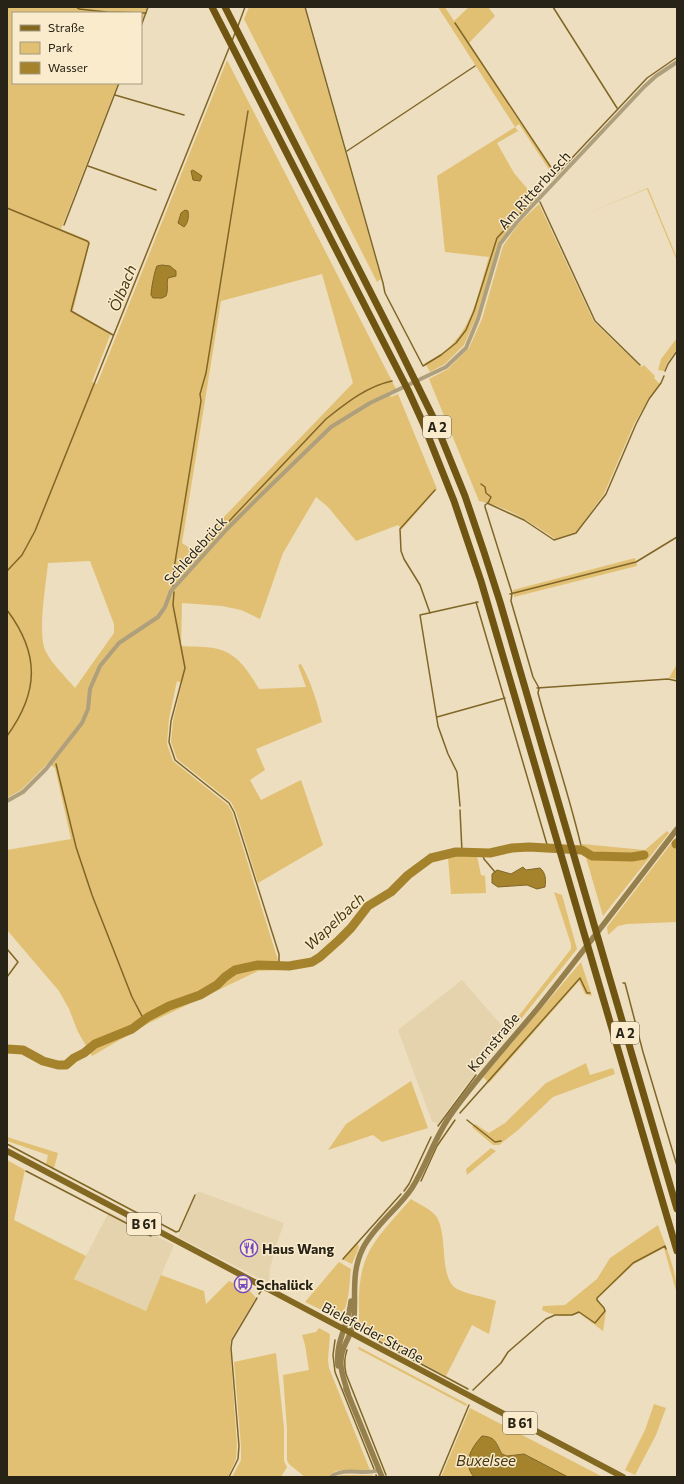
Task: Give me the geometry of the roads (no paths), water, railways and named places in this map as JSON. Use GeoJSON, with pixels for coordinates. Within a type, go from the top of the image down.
{"type":"FeatureCollection","features":[{"type":"Feature","properties":{"kind":"highway","name":"A 2"},"geometry":{"type":"LineString","coordinates":[[212,7],[408,390],[454,501],[479,575],[677,1250]]}},
{"type":"Feature","properties":{"kind":"highway","name":"A 2"},"geometry":{"type":"LineString","coordinates":[[226,7],[433,417],[465,496],[484,552],[677,1209]]}},
{"type":"Feature","properties":{"kind":"main road","name":"Bielefelder Straße"},"geometry":{"type":"LineString","coordinates":[[7,1151],[623,1477]]}},
{"type":"Feature","properties":{"kind":"street","name":"Am Ritterbusch"},"geometry":{"type":"LineString","coordinates":[[389,395],[446,367],[466,348],[478,319],[500,244],[517,222],[644,87],[656,76],[677,62]]}},
{"type":"Feature","properties":{"kind":"street","name":"Schledebrück"},"geometry":{"type":"LineString","coordinates":[[7,801],[23,792],[46,769],[82,723],[88,708],[90,689],[100,666],[119,643],[158,616],[166,607],[171,591],[227,529],[331,427],[370,403],[389,395]]}},
{"type":"Feature","properties":{"kind":"street","name":"Kornstraße"},"geometry":{"type":"LineString","coordinates":[[348,1393],[338,1370],[338,1347],[348,1318],[356,1268],[363,1248],[374,1232],[414,1185],[438,1133],[451,1113],[537,1008],[677,828]]}},
{"type":"Feature","properties":{"kind":"street","name":"Kornstraße"},"geometry":{"type":"LineString","coordinates":[[348,1393],[341,1370],[341,1358],[343,1348],[351,1333],[354,1320],[354,1285]]}},
{"type":"Feature","properties":{"kind":"street"},"geometry":{"type":"LineString","coordinates":[[348,1393],[382,1477]]}},
{"type":"Feature","properties":{"kind":"street"},"geometry":{"type":"LineString","coordinates":[[331,1477],[341,1472],[373,1472],[379,1470]]}},
{"type":"Feature","properties":{"kind":"water"},"geometry":{"type":"Polygon","coordinates":[[[193,170],[202,176],[200,181],[193,180],[191,171],[193,170]]]}},
{"type":"Feature","properties":{"kind":"water"},"geometry":{"type":"Polygon","coordinates":[[[185,210],[188,211],[188,215],[187,222],[184,227],[178,223],[181,213],[185,210]]]}},
{"type":"Feature","properties":{"kind":"water"},"geometry":{"type":"Polygon","coordinates":[[[157,266],[170,266],[176,271],[176,276],[168,278],[166,296],[162,298],[153,298],[151,292],[155,271],[157,266]]]}},
{"type":"Feature","properties":{"kind":"water"},"geometry":{"type":"Polygon","coordinates":[[[523,867],[526,870],[540,868],[545,877],[545,887],[537,889],[527,885],[498,887],[492,883],[492,874],[497,870],[511,874],[523,867]]]}},
{"type":"Feature","properties":{"kind":"water","name":"Buxelsee"},"geometry":{"type":"Polygon","coordinates":[[[482,1436],[493,1439],[502,1454],[507,1456],[524,1454],[568,1477],[474,1477],[470,1472],[468,1461],[471,1451],[482,1436]]]}},
{"type":"Feature","properties":{"kind":"waterway"},"geometry":{"type":"LineString","coordinates":[[76,7],[79,9],[107,12]]}},
{"type":"Feature","properties":{"kind":"waterway"},"geometry":{"type":"LineString","coordinates":[[142,23],[148,7]]}},
{"type":"Feature","properties":{"kind":"waterway","name":"Ölbach"},"geometry":{"type":"LineString","coordinates":[[238,26],[245,7]]}},
{"type":"Feature","properties":{"kind":"waterway"},"geometry":{"type":"LineString","coordinates":[[305,7],[385,293],[423,366],[441,355],[456,343],[466,330],[474,311],[497,238],[541,191]]}},
{"type":"Feature","properties":{"kind":"waterway"},"geometry":{"type":"LineString","coordinates":[[553,7],[617,108]]}},
{"type":"Feature","properties":{"kind":"waterway"},"geometry":{"type":"LineString","coordinates":[[142,13],[146,13]]}},
{"type":"Feature","properties":{"kind":"waterway"},"geometry":{"type":"LineString","coordinates":[[455,23],[556,175]]}},
{"type":"Feature","properties":{"kind":"waterway","name":"Ölbach"},"geometry":{"type":"LineString","coordinates":[[232,41],[235,33]]}},
{"type":"Feature","properties":{"kind":"waterway","name":"Ölbach"},"geometry":{"type":"LineString","coordinates":[[7,571],[22,555],[35,531],[229,48]]}},
{"type":"Feature","properties":{"kind":"waterway"},"geometry":{"type":"LineString","coordinates":[[555,176],[647,78],[676,58]]}},
{"type":"Feature","properties":{"kind":"waterway"},"geometry":{"type":"LineString","coordinates":[[347,151],[475,66]]}},
{"type":"Feature","properties":{"kind":"waterway"},"geometry":{"type":"LineString","coordinates":[[64,225],[119,84]]}},
{"type":"Feature","properties":{"kind":"waterway"},"geometry":{"type":"LineString","coordinates":[[115,95],[184,115]]}},
{"type":"Feature","properties":{"kind":"waterway"},"geometry":{"type":"LineString","coordinates":[[173,586],[172,581],[201,401],[200,394],[206,373],[248,111]]}},
{"type":"Feature","properties":{"kind":"waterway"},"geometry":{"type":"LineString","coordinates":[[88,166],[156,190]]}},
{"type":"Feature","properties":{"kind":"waterway"},"geometry":{"type":"LineString","coordinates":[[540,202],[595,321],[640,365]]}},
{"type":"Feature","properties":{"kind":"waterway"},"geometry":{"type":"LineString","coordinates":[[7,208],[89,243],[71,311],[113,335]]}},
{"type":"Feature","properties":{"kind":"waterway"},"geometry":{"type":"LineString","coordinates":[[665,371],[677,351]]}},
{"type":"Feature","properties":{"kind":"waterway"},"geometry":{"type":"LineString","coordinates":[[487,503],[524,520],[554,540],[576,533],[606,494],[636,424],[649,399],[661,383],[664,376]]}},
{"type":"Feature","properties":{"kind":"waterway"},"geometry":{"type":"LineString","coordinates":[[172,584],[177,576],[326,419],[365,391],[383,383],[392,381]]}},
{"type":"Feature","properties":{"kind":"waterway"},"geometry":{"type":"LineString","coordinates":[[481,484],[485,487],[486,493],[491,497],[485,507],[512,593],[511,601],[533,677],[539,688],[538,693],[582,850]]}},
{"type":"Feature","properties":{"kind":"waterway"},"geometry":{"type":"LineString","coordinates":[[430,613],[420,585],[404,559],[401,551],[400,529],[435,490]]}},
{"type":"Feature","properties":{"kind":"waterway"},"geometry":{"type":"LineString","coordinates":[[510,594],[636,562],[677,537]]}},
{"type":"Feature","properties":{"kind":"waterway"},"geometry":{"type":"LineString","coordinates":[[174,592],[173,605],[185,668],[171,721],[169,742],[175,760],[229,803],[234,812],[279,954],[279,965]]}},
{"type":"Feature","properties":{"kind":"waterway"},"geometry":{"type":"LineString","coordinates":[[476,602],[548,848]]}},
{"type":"Feature","properties":{"kind":"waterway"},"geometry":{"type":"LineString","coordinates":[[460,806],[457,772],[448,754],[438,726],[420,615],[478,602]]}},
{"type":"Feature","properties":{"kind":"waterway","name":"Ölbach"},"geometry":{"type":"LineString","coordinates":[[7,610],[18,626],[25,642],[30,658],[31,673],[30,688],[25,704],[18,720],[7,736]]}},
{"type":"Feature","properties":{"kind":"waterway"},"geometry":{"type":"LineString","coordinates":[[537,688],[668,679],[677,681]]}},
{"type":"Feature","properties":{"kind":"waterway"},"geometry":{"type":"LineString","coordinates":[[437,717],[505,698]]}},
{"type":"Feature","properties":{"kind":"waterway"},"geometry":{"type":"LineString","coordinates":[[56,764],[76,847],[92,895],[132,997],[144,1020]]}},
{"type":"Feature","properties":{"kind":"waterway"},"geometry":{"type":"LineString","coordinates":[[460,810],[462,852]]}},
{"type":"Feature","properties":{"kind":"waterway","name":"Wapelbach"},"geometry":{"type":"LineString","coordinates":[[7,1049],[23,1050],[43,1061],[58,1065],[66,1065],[95,1044],[132,1029],[148,1017],[169,1006],[200,995],[217,985],[235,970],[258,965],[289,966],[312,962],[339,940],[351,928],[368,906],[391,892],[408,875],[431,858],[456,852],[490,853],[512,848],[529,847],[582,850],[592,856],[632,857],[644,855]]}},
{"type":"Feature","properties":{"kind":"waterway"},"geometry":{"type":"LineString","coordinates":[[482,853],[484,859],[495,872]]}},
{"type":"Feature","properties":{"kind":"waterway"},"geometry":{"type":"LineString","coordinates":[[7,949],[18,962],[7,977]]}},
{"type":"Feature","properties":{"kind":"waterway"},"geometry":{"type":"LineString","coordinates":[[460,1113],[580,978],[587,993],[590,993]]}},
{"type":"Feature","properties":{"kind":"waterway"},"geometry":{"type":"LineString","coordinates":[[623,983],[625,983],[643,1052],[677,1166]]}},
{"type":"Feature","properties":{"kind":"waterway"},"geometry":{"type":"LineString","coordinates":[[438,1126],[476,1075]]}},
{"type":"Feature","properties":{"kind":"waterway"},"geometry":{"type":"LineString","coordinates":[[421,1181],[437,1146],[455,1120]]}},
{"type":"Feature","properties":{"kind":"waterway"},"geometry":{"type":"LineString","coordinates":[[467,1120],[495,1142],[501,1141]]}},
{"type":"Feature","properties":{"kind":"waterway"},"geometry":{"type":"LineString","coordinates":[[404,1191],[409,1184],[431,1137]]}},
{"type":"Feature","properties":{"kind":"waterway"},"geometry":{"type":"LineString","coordinates":[[7,1144],[176,1232],[179,1231],[195,1195]]}},
{"type":"Feature","properties":{"kind":"waterway"},"geometry":{"type":"LineString","coordinates":[[26,1171],[151,1236]]}},
{"type":"Feature","properties":{"kind":"waterway"},"geometry":{"type":"LineString","coordinates":[[343,1259],[401,1194]]}},
{"type":"Feature","properties":{"kind":"waterway"},"geometry":{"type":"LineString","coordinates":[[473,1390],[501,1363],[508,1352],[546,1319],[555,1315],[572,1315],[579,1312],[595,1323],[605,1311],[597,1298],[633,1263],[665,1246],[666,1249]]}},
{"type":"Feature","properties":{"kind":"waterway"},"geometry":{"type":"LineString","coordinates":[[229,1477],[238,1459],[239,1446],[231,1348],[232,1340],[257,1298]]}},
{"type":"Feature","properties":{"kind":"waterway"},"geometry":{"type":"LineString","coordinates":[[367,1335],[468,1389]]}},
{"type":"Feature","properties":{"kind":"waterway"},"geometry":{"type":"LineString","coordinates":[[335,1340],[333,1355],[335,1372],[374,1469]]}},
{"type":"Feature","properties":{"kind":"waterway"},"geometry":{"type":"LineString","coordinates":[[347,1350],[345,1356],[346,1374],[386,1475]]}},
{"type":"Feature","properties":{"kind":"waterway"},"geometry":{"type":"LineString","coordinates":[[439,1477],[469,1405]]}},
{"type":"Feature","properties":{"kind":"place","name":"Haus Wang"},"geometry":{"type":"Point","coordinates":[249,1248]}},
{"type":"Feature","properties":{"kind":"place","name":"Schalück"},"geometry":{"type":"Point","coordinates":[243,1284]}}]}
